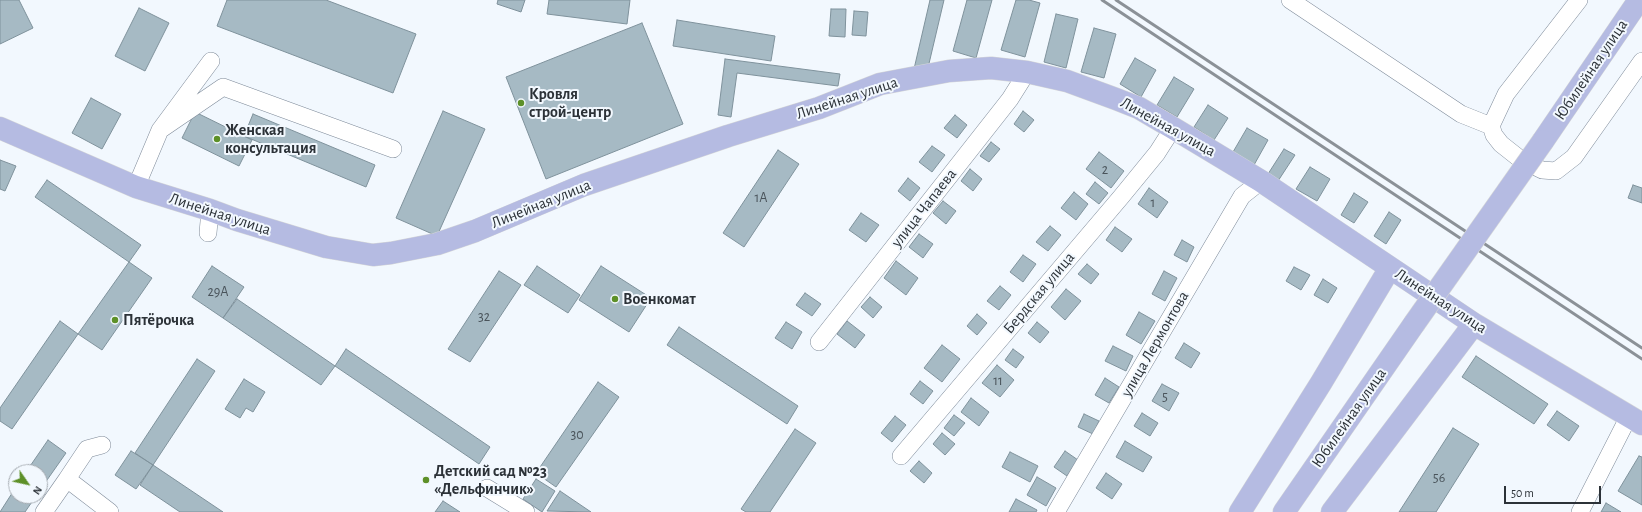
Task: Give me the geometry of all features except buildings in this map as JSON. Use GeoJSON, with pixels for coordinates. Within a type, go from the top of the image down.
{"type":"FeatureCollection","features":[{"type":"Feature","properties":{"kind":"main road","name":"Юбилейная улица"},"geometry":{"type":"LineString","coordinates":[[1284,512],[1639,0]]}},
{"type":"Feature","properties":{"kind":"main road","name":"Линейная улица"},"geometry":{"type":"LineString","coordinates":[[0,128],[136,187],[326,247],[373,255],[437,244],[475,231],[584,185],[728,136],[820,108],[880,84],[949,71],[992,68],[1027,72],[1068,81],[1139,108],[1261,181],[1474,324],[1636,420]]}},
{"type":"Feature","properties":{"kind":"main road"},"geometry":{"type":"LineString","coordinates":[[1240,512],[1321,383],[1390,268]]}},
{"type":"Feature","properties":{"kind":"main road"},"geometry":{"type":"LineString","coordinates":[[1332,512],[1474,324]]}},
{"type":"Feature","properties":{"kind":"street"},"geometry":{"type":"LineString","coordinates":[[1290,0],[1460,114],[1491,126]]}},
{"type":"Feature","properties":{"kind":"street"},"geometry":{"type":"LineString","coordinates":[[1579,0],[1506,94],[1491,126],[1494,135],[1501,144],[1520,159],[1542,170],[1556,171],[1574,157],[1642,61]]}},
{"type":"Feature","properties":{"kind":"street"},"geometry":{"type":"LineString","coordinates":[[136,187],[160,130],[211,61]]}},
{"type":"Feature","properties":{"kind":"street","name":"улица Чапаева"},"geometry":{"type":"LineString","coordinates":[[819,342],[1010,99],[1027,72]]}},
{"type":"Feature","properties":{"kind":"street"},"geometry":{"type":"LineString","coordinates":[[160,130],[223,87],[393,149]]}},
{"type":"Feature","properties":{"kind":"street","name":"Бердская улица"},"geometry":{"type":"LineString","coordinates":[[901,456],[1121,197],[1157,153],[1173,128]]}},
{"type":"Feature","properties":{"kind":"street","name":"улица Лермонтова"},"geometry":{"type":"LineString","coordinates":[[1056,512],[1242,196],[1261,181]]}},
{"type":"Feature","properties":{"kind":"street"},"geometry":{"type":"LineString","coordinates":[[208,233],[210,210]]}},
{"type":"Feature","properties":{"kind":"street"},"geometry":{"type":"LineString","coordinates":[[1580,512],[1636,420]]}},
{"type":"Feature","properties":{"kind":"street"},"geometry":{"type":"LineString","coordinates":[[44,512],[87,449],[102,446]]}},
{"type":"Feature","properties":{"kind":"street"},"geometry":{"type":"LineString","coordinates":[[67,479],[110,512]]}},
{"type":"Feature","properties":{"kind":"street"},"geometry":{"type":"LineString","coordinates":[[487,488],[526,512]]}},
{"type":"Feature","properties":{"kind":"railway"},"geometry":{"type":"LineString","coordinates":[[1102,0],[1642,359]]}},
{"type":"Feature","properties":{"kind":"railway"},"geometry":{"type":"LineString","coordinates":[[1116,0],[1642,348]]}},
{"type":"Feature","properties":{"kind":"place","name":"Кровля строй-центр"},"geometry":{"type":"Point","coordinates":[521,103]}},
{"type":"Feature","properties":{"kind":"place","name":"Женская консультация"},"geometry":{"type":"Point","coordinates":[217,139]}},
{"type":"Feature","properties":{"kind":"place","name":"Военкомат"},"geometry":{"type":"Point","coordinates":[615,299]}},
{"type":"Feature","properties":{"kind":"place","name":"Пятёрочка"},"geometry":{"type":"Point","coordinates":[115,320]}},
{"type":"Feature","properties":{"kind":"place","name":"Детский сад №23 «Дельфинчик»"},"geometry":{"type":"Point","coordinates":[426,480]}}]}
